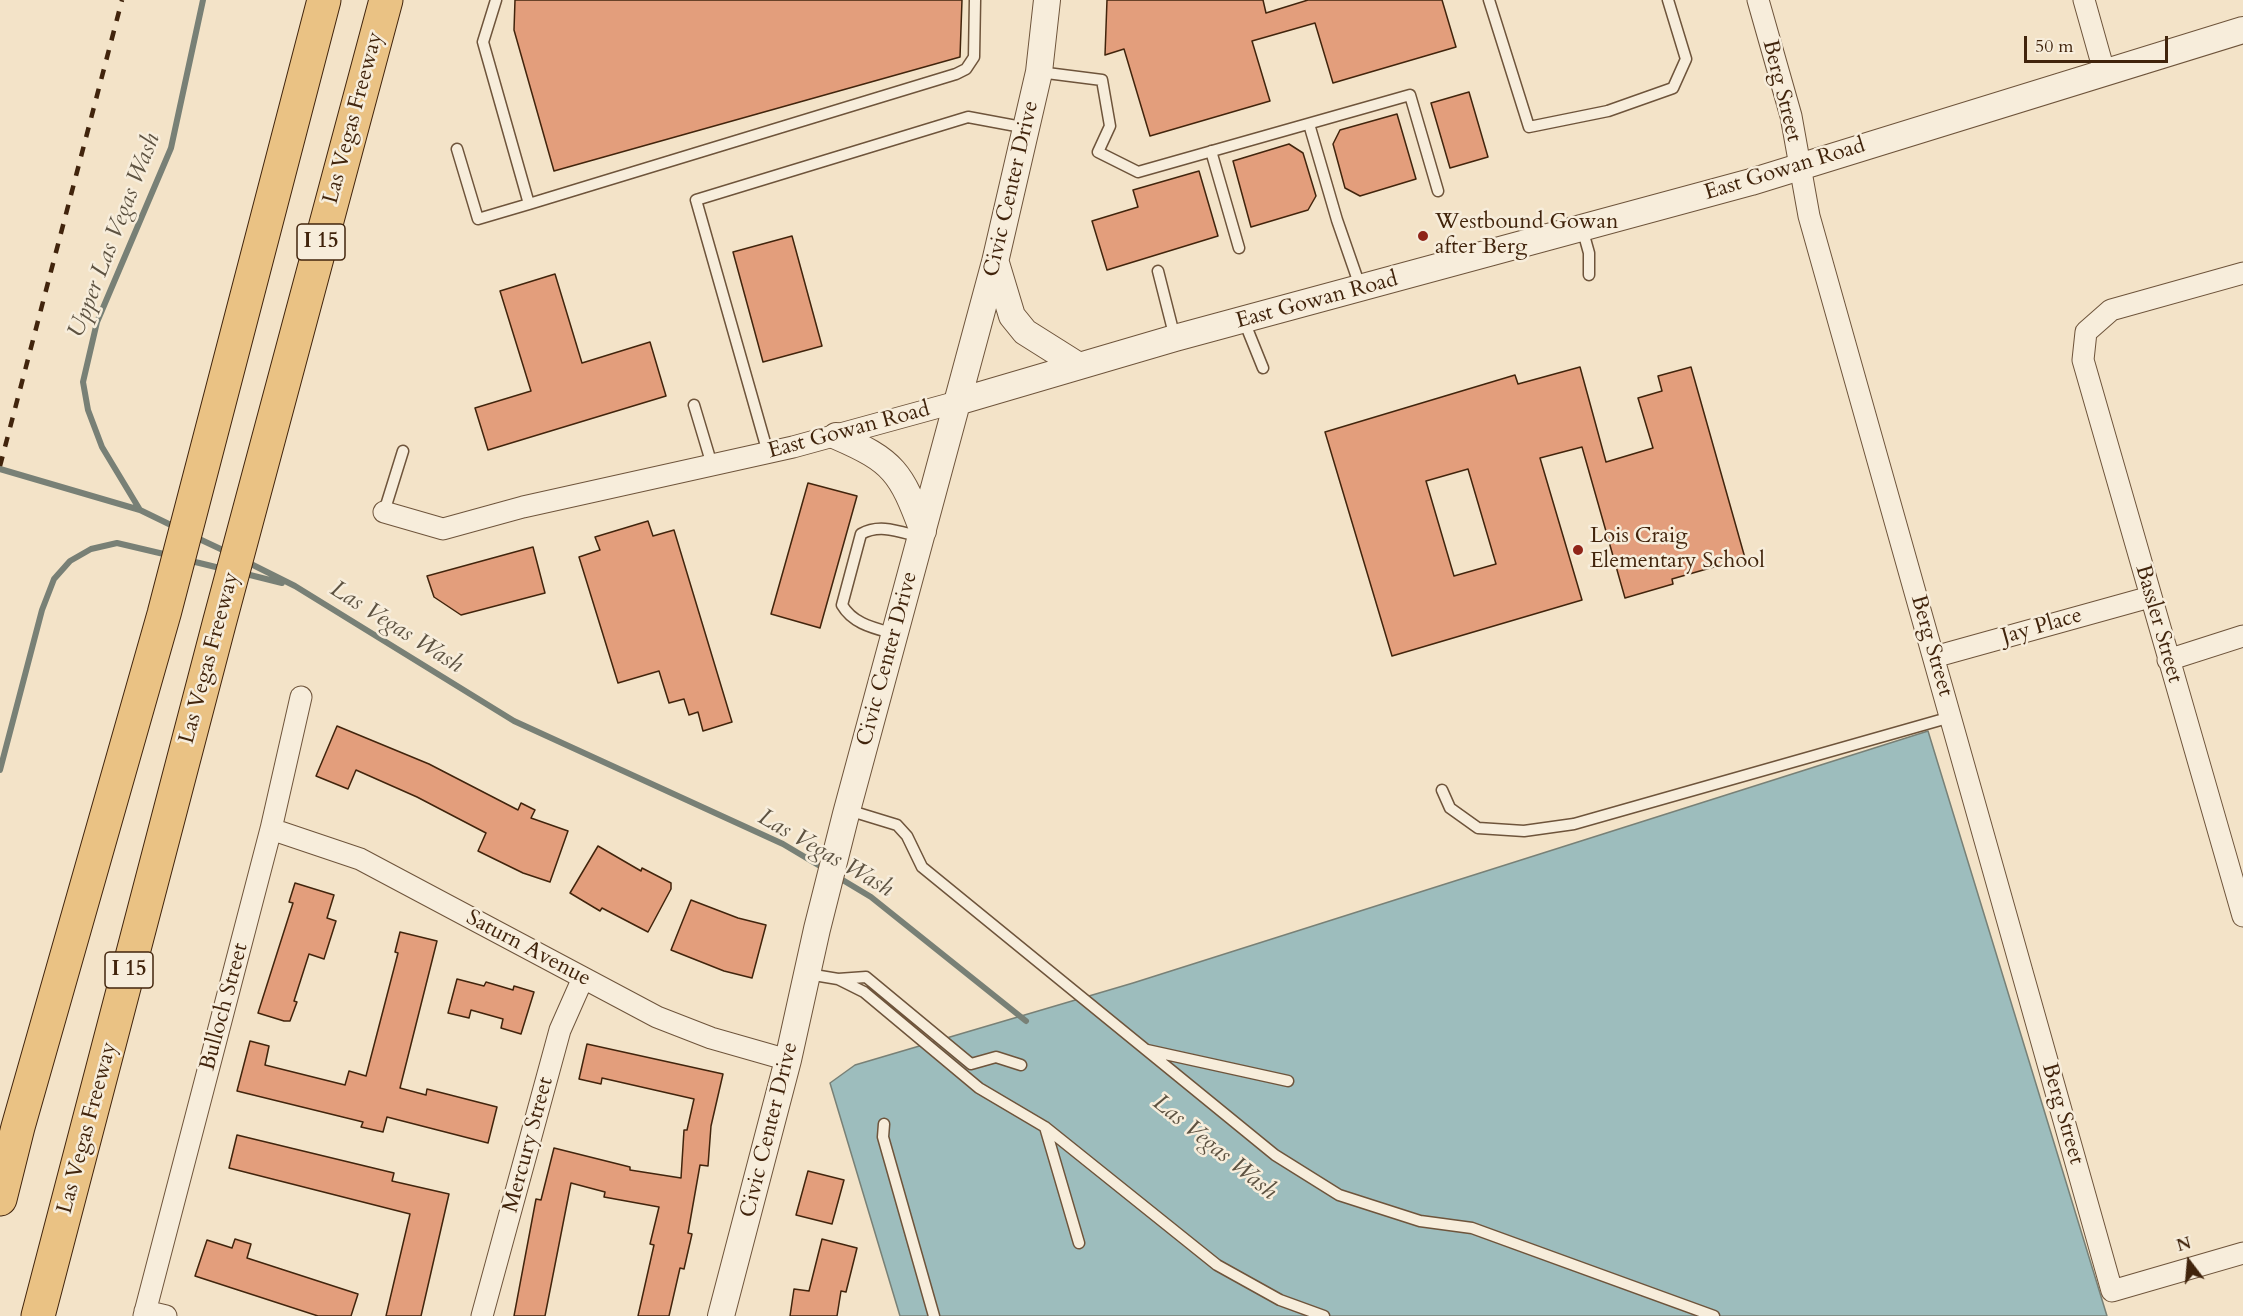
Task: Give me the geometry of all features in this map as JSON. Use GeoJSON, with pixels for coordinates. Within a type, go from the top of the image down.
{"type":"FeatureCollection","features":[{"type":"Feature","properties":{"kind":"highway","name":"I 15"},"geometry":{"type":"LineString","coordinates":[[0,1198],[18,1127],[164,614],[324,0]]}},
{"type":"Feature","properties":{"kind":"highway","name":"Las Vegas Freeway"},"geometry":{"type":"LineString","coordinates":[[38,1316],[256,484],[386,0]]}},
{"type":"Feature","properties":{"kind":"highway"},"geometry":{"type":"LineString","coordinates":[[0,1169],[18,1127]]}},
{"type":"Feature","properties":{"kind":"street","name":"Civic Center Drive"},"geometry":{"type":"LineString","coordinates":[[722,1316],[789,1060],[817,929],[847,812],[995,261],[1039,72],[1047,0]]}},
{"type":"Feature","properties":{"kind":"street","name":"Berg Street"},"geometry":{"type":"LineString","coordinates":[[1758,0],[1791,116],[1809,216],[2112,1291],[2243,1253]]}},
{"type":"Feature","properties":{"kind":"street"},"geometry":{"type":"LineString","coordinates":[[2084,0],[2104,71]]}},
{"type":"Feature","properties":{"kind":"street","name":"East Gowan Road"},"geometry":{"type":"LineString","coordinates":[[384,512],[443,529],[523,507],[836,436],[1175,338],[1800,168],[2104,71],[2243,30]]}},
{"type":"Feature","properties":{"kind":"street"},"geometry":{"type":"LineString","coordinates":[[995,261],[1012,316],[1025,332],[1079,366]]}},
{"type":"Feature","properties":{"kind":"street","name":"Bassler Street"},"geometry":{"type":"LineString","coordinates":[[2243,273],[2111,310],[2086,332],[2083,360],[2243,916]]}},
{"type":"Feature","properties":{"kind":"street"},"geometry":{"type":"LineString","coordinates":[[836,436],[868,450],[889,465],[905,487],[922,534]]}},
{"type":"Feature","properties":{"kind":"street","name":"Jay Place"},"geometry":{"type":"LineString","coordinates":[[1934,657],[2150,597]]}},
{"type":"Feature","properties":{"kind":"street"},"geometry":{"type":"LineString","coordinates":[[2168,660],[2243,636]]}},
{"type":"Feature","properties":{"kind":"street","name":"Bulloch Street"},"geometry":{"type":"LineString","coordinates":[[145,1313],[271,829],[301,697]]}},
{"type":"Feature","properties":{"kind":"street","name":"Saturn Avenue"},"geometry":{"type":"LineString","coordinates":[[271,829],[360,859],[657,1017],[711,1038],[789,1060]]}},
{"type":"Feature","properties":{"kind":"street","name":"Mercury Street"},"geometry":{"type":"LineString","coordinates":[[482,1316],[560,1030],[583,978]]}},
{"type":"Feature","properties":{"kind":"street"},"geometry":{"type":"LineString","coordinates":[[145,1313],[166,1316]]}},
{"type":"Feature","properties":{"kind":"lane"},"geometry":{"type":"LineString","coordinates":[[496,0],[483,42],[529,204]]}},
{"type":"Feature","properties":{"kind":"lane"},"geometry":{"type":"LineString","coordinates":[[457,149],[478,219],[956,74],[966,69],[974,57],[975,0]]}},
{"type":"Feature","properties":{"kind":"lane"},"geometry":{"type":"LineString","coordinates":[[1489,0],[1529,127],[1608,111],[1673,88],[1686,59],[1668,0]]}},
{"type":"Feature","properties":{"kind":"lane"},"geometry":{"type":"LineString","coordinates":[[1039,72],[1102,80],[1110,126],[1098,152],[1138,172],[1410,95],[1438,191]]}},
{"type":"Feature","properties":{"kind":"lane"},"geometry":{"type":"LineString","coordinates":[[768,453],[696,200],[968,117],[1027,128]]}},
{"type":"Feature","properties":{"kind":"lane"},"geometry":{"type":"LineString","coordinates":[[1309,124],[1337,220],[1361,289]]}},
{"type":"Feature","properties":{"kind":"lane"},"geometry":{"type":"LineString","coordinates":[[1211,151],[1239,248]]}},
{"type":"Feature","properties":{"kind":"lane"},"geometry":{"type":"LineString","coordinates":[[1582,228],[1589,254],[1589,275]]}},
{"type":"Feature","properties":{"kind":"lane"},"geometry":{"type":"LineString","coordinates":[[1158,271],[1175,338]]}},
{"type":"Feature","properties":{"kind":"lane"},"geometry":{"type":"LineString","coordinates":[[1244,321],[1263,368]]}},
{"type":"Feature","properties":{"kind":"lane"},"geometry":{"type":"LineString","coordinates":[[694,405],[712,465]]}},
{"type":"Feature","properties":{"kind":"lane"},"geometry":{"type":"LineString","coordinates":[[384,512],[403,451]]}},
{"type":"Feature","properties":{"kind":"lane"},"geometry":{"type":"LineString","coordinates":[[895,634],[862,624],[848,616],[842,605],[861,534],[872,527],[922,534]]}},
{"type":"Feature","properties":{"kind":"lane"},"geometry":{"type":"LineString","coordinates":[[1442,790],[1450,808],[1478,828],[1524,831],[1574,824],[1951,717]]}},
{"type":"Feature","properties":{"kind":"lane"},"geometry":{"type":"LineString","coordinates":[[847,812],[897,825],[907,837],[922,867],[1275,1155],[1340,1195],[1420,1221],[1472,1228],[1714,1316]]}},
{"type":"Feature","properties":{"kind":"lane"},"geometry":{"type":"LineString","coordinates":[[807,974],[838,979],[866,977],[971,1064],[996,1057],[1021,1065]]}},
{"type":"Feature","properties":{"kind":"lane"},"geometry":{"type":"LineString","coordinates":[[838,979],[864,992],[979,1088],[1045,1127],[1217,1266],[1280,1299],[1324,1316]]}},
{"type":"Feature","properties":{"kind":"lane"},"geometry":{"type":"LineString","coordinates":[[1144,1049],[1288,1082]]}},
{"type":"Feature","properties":{"kind":"lane"},"geometry":{"type":"LineString","coordinates":[[884,1124],[883,1137],[934,1316]]}},
{"type":"Feature","properties":{"kind":"lane"},"geometry":{"type":"LineString","coordinates":[[1045,1127],[1079,1243]]}},
{"type":"Feature","properties":{"kind":"water"},"geometry":{"type":"Polygon","coordinates":[[[1928,731],[2107,1316],[900,1316],[830,1083],[855,1065],[1133,983],[1928,731]]]}},
{"type":"Feature","properties":{"kind":"building"},"geometry":{"type":"Polygon","coordinates":[[[515,0],[962,0],[960,57],[554,171],[514,30],[515,0]]]}},
{"type":"Feature","properties":{"kind":"building"},"geometry":{"type":"Polygon","coordinates":[[[1107,0],[1263,0],[1266,13],[1308,0],[1442,0],[1456,47],[1333,83],[1315,23],[1252,41],[1270,101],[1150,136],[1124,49],[1105,55],[1107,0]]]}},
{"type":"Feature","properties":{"kind":"building"},"geometry":{"type":"Polygon","coordinates":[[[1469,92],[1488,157],[1450,168],[1431,103],[1469,92]]]}},
{"type":"Feature","properties":{"kind":"building"},"geometry":{"type":"Polygon","coordinates":[[[1397,114],[1416,179],[1360,196],[1345,188],[1333,144],[1340,130],[1397,114]]]}},
{"type":"Feature","properties":{"kind":"building"},"geometry":{"type":"Polygon","coordinates":[[[1289,144],[1303,153],[1316,196],[1308,210],[1251,227],[1233,161],[1289,144]]]}},
{"type":"Feature","properties":{"kind":"building"},"geometry":{"type":"Polygon","coordinates":[[[1199,171],[1218,236],[1107,270],[1092,221],[1138,207],[1133,190],[1199,171]]]}},
{"type":"Feature","properties":{"kind":"building"},"geometry":{"type":"Polygon","coordinates":[[[792,236],[822,346],[763,362],[733,252],[792,236]]]}},
{"type":"Feature","properties":{"kind":"building"},"geometry":{"type":"Polygon","coordinates":[[[555,274],[582,363],[650,342],[666,396],[488,450],[475,408],[531,391],[500,291],[555,274]]]}},
{"type":"Feature","properties":{"kind":"building"},"geometry":{"type":"Polygon","coordinates":[[[1580,367],[1606,462],[1653,448],[1638,398],[1662,391],[1658,376],[1691,367],[1745,558],[1672,579],[1673,584],[1625,598],[1582,447],[1540,458],[1582,600],[1392,656],[1325,432],[1515,375],[1518,384],[1580,367]],[[1468,469],[1426,481],[1454,576],[1496,564],[1468,469]]]}},
{"type":"Feature","properties":{"kind":"building"},"geometry":{"type":"Polygon","coordinates":[[[808,483],[857,496],[820,628],[771,614],[808,483]]]}},
{"type":"Feature","properties":{"kind":"building"},"geometry":{"type":"Polygon","coordinates":[[[648,521],[653,536],[674,530],[732,722],[703,731],[698,712],[689,715],[684,699],[669,703],[659,671],[618,683],[579,557],[600,550],[595,537],[648,521]]]}},
{"type":"Feature","properties":{"kind":"building"},"geometry":{"type":"Polygon","coordinates":[[[533,547],[545,593],[461,615],[434,597],[427,576],[533,547]]]}},
{"type":"Feature","properties":{"kind":"building"},"geometry":{"type":"Polygon","coordinates":[[[337,726],[429,764],[518,810],[521,803],[535,810],[531,818],[568,831],[550,882],[523,873],[478,851],[486,833],[417,797],[356,770],[348,789],[316,776],[337,726]]]}},
{"type":"Feature","properties":{"kind":"building"},"geometry":{"type":"Polygon","coordinates":[[[598,846],[641,871],[642,868],[671,883],[671,889],[648,932],[602,908],[600,911],[570,893],[598,846]]]}},
{"type":"Feature","properties":{"kind":"building"},"geometry":{"type":"Polygon","coordinates":[[[295,883],[334,895],[327,918],[336,921],[324,959],[309,954],[290,1021],[284,1021],[258,1013],[293,903],[289,902],[295,883]]]}},
{"type":"Feature","properties":{"kind":"building"},"geometry":{"type":"Polygon","coordinates":[[[691,900],[738,918],[766,925],[752,978],[724,971],[671,950],[691,900]]]}},
{"type":"Feature","properties":{"kind":"building"},"geometry":{"type":"Polygon","coordinates":[[[400,932],[437,941],[400,1088],[426,1095],[427,1089],[497,1107],[488,1143],[387,1117],[383,1132],[361,1127],[363,1122],[237,1091],[250,1041],[269,1046],[265,1065],[345,1085],[349,1071],[366,1076],[398,953],[395,952],[400,932]]]}},
{"type":"Feature","properties":{"kind":"building"},"geometry":{"type":"Polygon","coordinates":[[[457,979],[484,986],[486,982],[513,990],[514,986],[534,992],[521,1034],[501,1028],[503,1019],[471,1010],[469,1018],[448,1013],[457,979]]]}},
{"type":"Feature","properties":{"kind":"building"},"geometry":{"type":"Polygon","coordinates":[[[587,1044],[723,1074],[711,1126],[708,1166],[700,1165],[688,1233],[692,1234],[684,1269],[680,1268],[669,1316],[638,1316],[654,1245],[650,1244],[659,1207],[604,1197],[605,1192],[571,1183],[545,1316],[514,1316],[536,1199],[541,1200],[554,1148],[630,1167],[630,1170],[681,1178],[684,1130],[687,1130],[694,1099],[602,1078],[601,1084],[579,1079],[587,1044]]]}},
{"type":"Feature","properties":{"kind":"building"},"geometry":{"type":"Polygon","coordinates":[[[237,1135],[394,1173],[392,1181],[449,1194],[421,1316],[386,1316],[410,1214],[229,1168],[237,1135]]]}},
{"type":"Feature","properties":{"kind":"building"},"geometry":{"type":"Polygon","coordinates":[[[808,1171],[844,1180],[832,1224],[796,1215],[808,1171]]]}},
{"type":"Feature","properties":{"kind":"building"},"geometry":{"type":"Polygon","coordinates":[[[235,1239],[251,1244],[247,1258],[358,1294],[351,1316],[318,1316],[195,1276],[207,1240],[232,1248],[235,1239]]]}},
{"type":"Feature","properties":{"kind":"building"},"geometry":{"type":"Polygon","coordinates":[[[822,1239],[857,1248],[846,1292],[841,1291],[837,1316],[790,1316],[794,1289],[809,1291],[822,1239]]]}},
{"type":"Feature","properties":{"kind":"waterway","name":"Upper Las Vegas Wash"},"geometry":{"type":"LineString","coordinates":[[140,510],[102,447],[88,410],[83,382],[97,322],[171,148],[203,0]]}},
{"type":"Feature","properties":{"kind":"waterway","name":"Las Vegas Wash"},"geometry":{"type":"LineString","coordinates":[[0,469],[140,510],[175,527]]}},
{"type":"Feature","properties":{"kind":"waterway","name":"Las Vegas Wash"},"geometry":{"type":"LineString","coordinates":[[195,537],[227,552]]}},
{"type":"Feature","properties":{"kind":"waterway"},"geometry":{"type":"LineString","coordinates":[[0,770],[42,610],[54,579],[70,561],[91,549],[117,543],[168,555]]}},
{"type":"Feature","properties":{"kind":"waterway"},"geometry":{"type":"LineString","coordinates":[[187,560],[224,569]]}},
{"type":"Feature","properties":{"kind":"waterway","name":"Las Vegas Wash"},"geometry":{"type":"LineString","coordinates":[[247,562],[295,586],[514,721],[783,844],[825,869]]}},
{"type":"Feature","properties":{"kind":"waterway"},"geometry":{"type":"LineString","coordinates":[[242,573],[282,583]]}},
{"type":"Feature","properties":{"kind":"waterway","name":"Las Vegas Wash"},"geometry":{"type":"LineString","coordinates":[[836,876],[871,897],[1026,1021]]}},
{"type":"Feature","properties":{"kind":"railway"},"geometry":{"type":"LineString","coordinates":[[0,466],[122,0]]}},
{"type":"Feature","properties":{"kind":"place","name":"Westbound Gowan after Berg"},"geometry":{"type":"Point","coordinates":[1423,236]}},
{"type":"Feature","properties":{"kind":"place","name":"Lois Craig Elementary School"},"geometry":{"type":"Point","coordinates":[1578,550]}}]}
